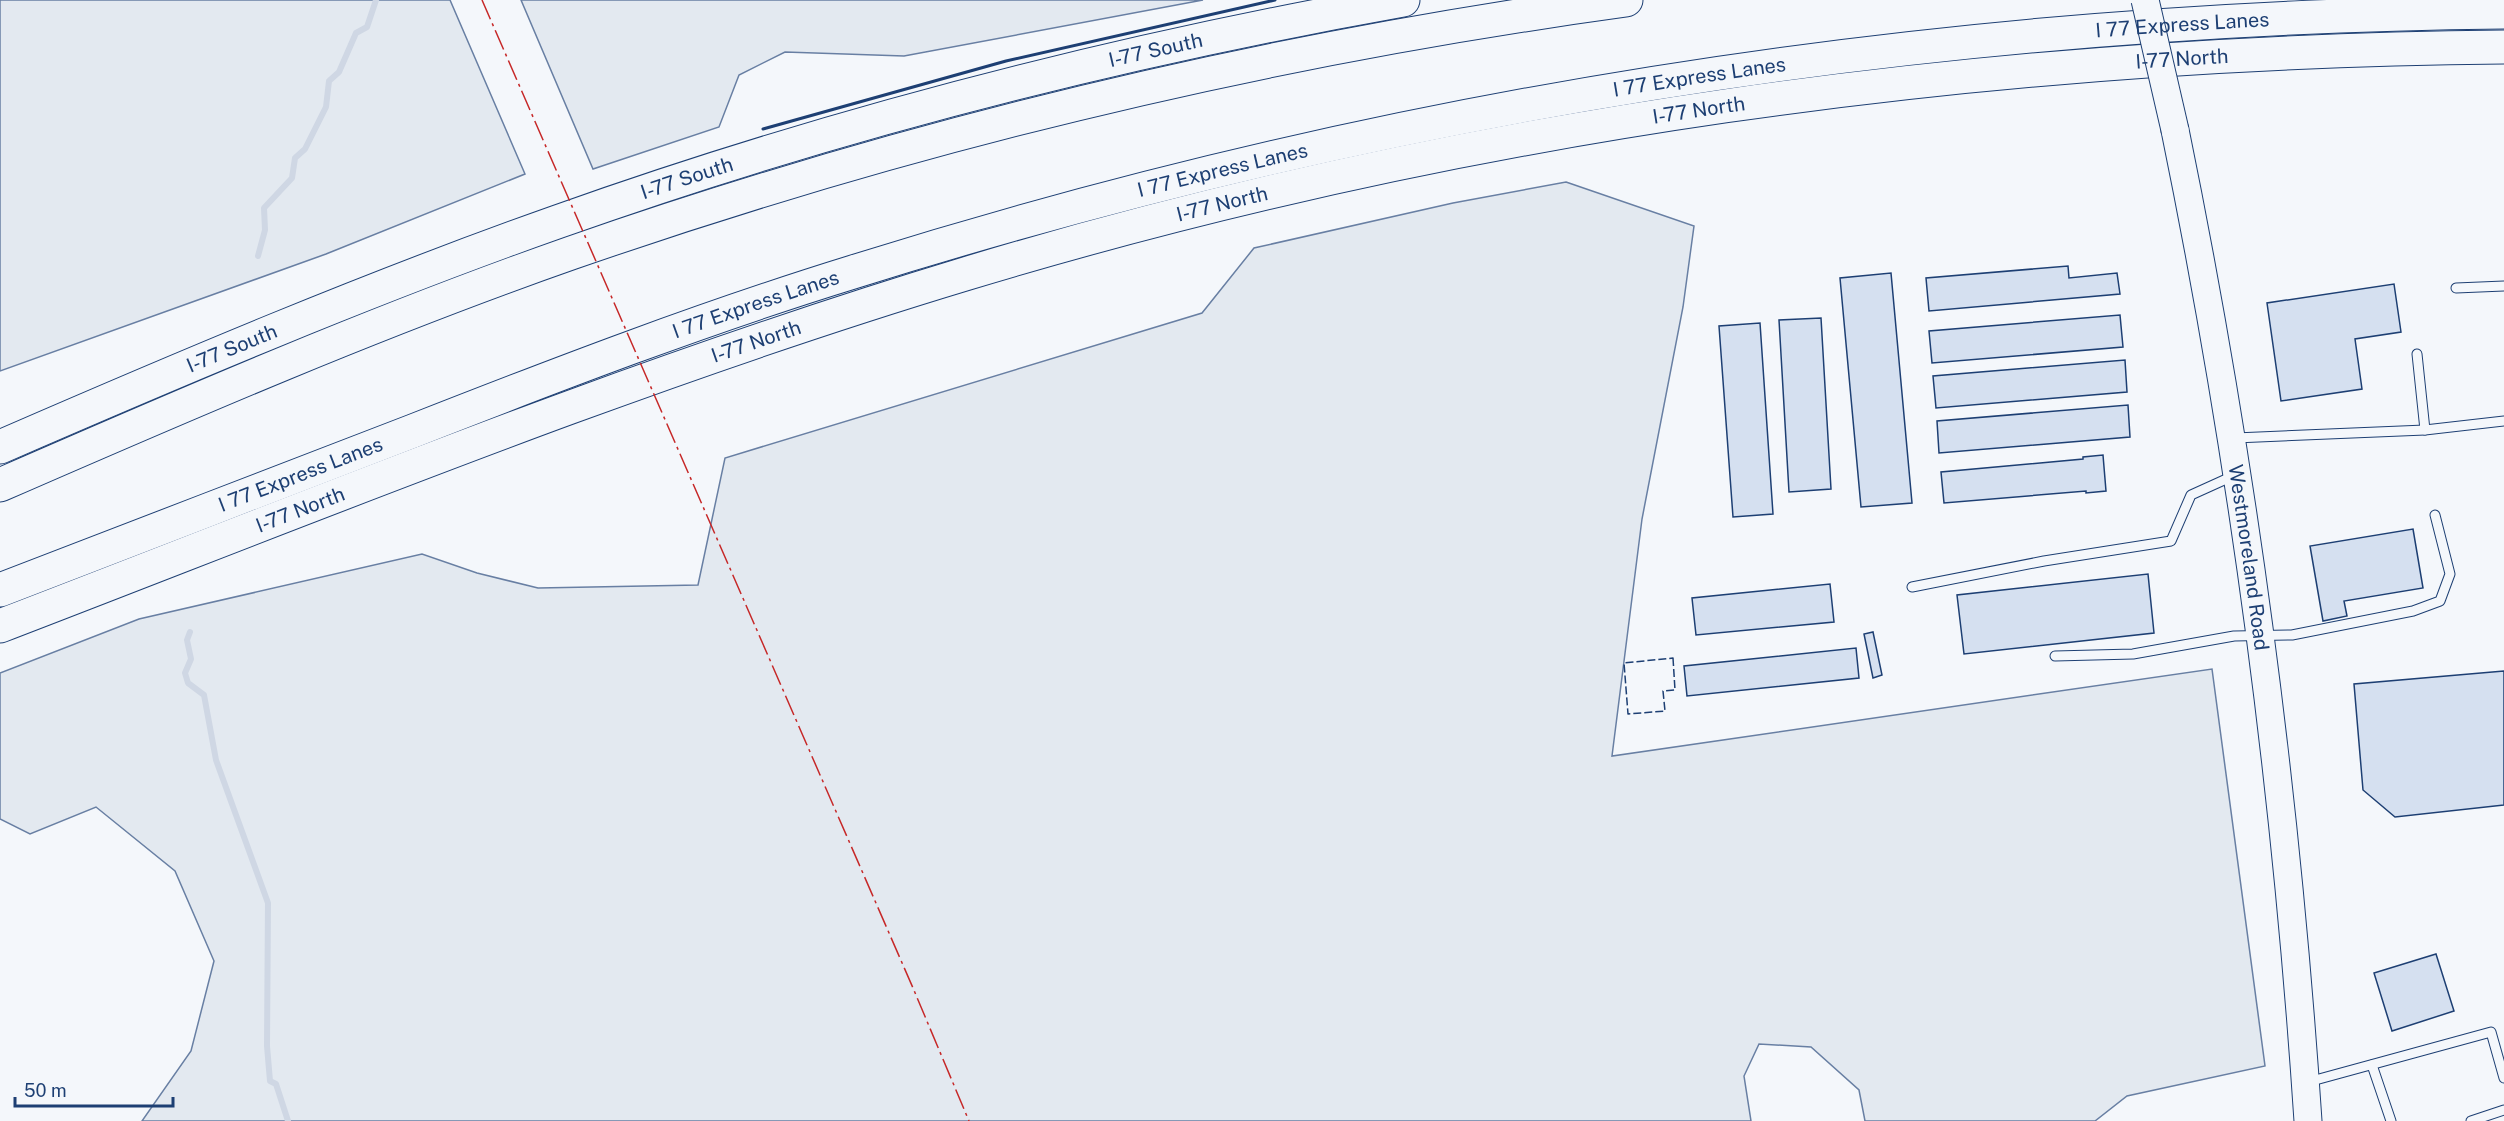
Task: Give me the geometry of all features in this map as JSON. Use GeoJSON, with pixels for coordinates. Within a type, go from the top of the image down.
{"type":"FeatureCollection","features":[{"type":"Feature","properties":{"kind":"highway","name":"I-77 South"},"geometry":{"type":"LineString","coordinates":[[0,447],[343,302],[538,229],[670,184],[837,133],[1023,82],[1236,32],[1403,0]]}},
{"type":"Feature","properties":{"kind":"highway"},"geometry":{"type":"LineString","coordinates":[[0,485],[249,377],[463,293],[571,254],[795,181],[1021,118],[1244,66],[1458,26],[1626,0]]}},
{"type":"Feature","properties":{"kind":"highway","name":"I 77 Express Lanes"},"geometry":{"type":"LineString","coordinates":[[6,588],[514,391],[743,308],[885,262],[1073,206],[1298,150],[1524,104],[1866,51],[2050,33],[2212,21],[2504,12]]}},
{"type":"Feature","properties":{"kind":"highway","name":"I-77 North"},"geometry":{"type":"LineString","coordinates":[[0,626],[549,415],[754,340],[972,271],[1093,237],[1306,184],[1531,138],[1643,118],[1882,85],[1985,74],[2213,56],[2504,46]]}},
{"type":"Feature","properties":{"kind":"street","name":"Westmoreland Road"},"geometry":{"type":"LineString","coordinates":[[2145,0],[2196,235],[2238,474],[2262,635],[2286,851],[2308,1121]]}},
{"type":"Feature","properties":{"kind":"lane"},"geometry":{"type":"LineString","coordinates":[[2456,288],[2504,286]]}},
{"type":"Feature","properties":{"kind":"lane"},"geometry":{"type":"LineString","coordinates":[[2417,354],[2426,430]]}},
{"type":"Feature","properties":{"kind":"lane"},"geometry":{"type":"LineString","coordinates":[[2232,438],[2426,430],[2504,421]]}},
{"type":"Feature","properties":{"kind":"lane"},"geometry":{"type":"LineString","coordinates":[[1912,587],[2044,561],[2171,541],[2191,495],[2238,474]]}},
{"type":"Feature","properties":{"kind":"lane"},"geometry":{"type":"LineString","coordinates":[[2055,656],[2133,654],[2234,636],[2303,633],[2413,611],[2440,601],[2450,574],[2434,515]]}},
{"type":"Feature","properties":{"kind":"lane"},"geometry":{"type":"LineString","coordinates":[[2306,1083],[2491,1032],[2504,1078]]}},
{"type":"Feature","properties":{"kind":"lane"},"geometry":{"type":"LineString","coordinates":[[2372,1065],[2391,1121]]}},
{"type":"Feature","properties":{"kind":"lane"},"geometry":{"type":"LineString","coordinates":[[2471,1121],[2504,1110]]}},
{"type":"Feature","properties":{"kind":"shaded area"},"geometry":{"type":"Polygon","coordinates":[[[0,0],[450,0],[525,174],[326,254],[0,371],[0,0]]]}},
{"type":"Feature","properties":{"kind":"shaded area"},"geometry":{"type":"Polygon","coordinates":[[[521,0],[1203,0],[904,56],[785,52],[739,75],[719,127],[593,169],[521,0]]]}},
{"type":"Feature","properties":{"kind":"shaded area"},"geometry":{"type":"Polygon","coordinates":[[[1566,182],[1694,226],[1683,307],[1642,519],[1612,756],[2212,669],[2265,1066],[2127,1096],[2095,1121],[1865,1121],[1859,1090],[1811,1047],[1759,1044],[1744,1076],[1751,1121],[142,1121],[191,1051],[214,961],[175,871],[96,807],[30,834],[0,819],[0,673],[139,619],[422,554],[477,573],[538,588],[698,585],[725,458],[1202,313],[1254,248],[1453,203],[1566,182]]]}},
{"type":"Feature","properties":{"kind":"building"},"geometry":{"type":"Polygon","coordinates":[[[2068,266],[2069,278],[2117,273],[2120,294],[1929,311],[1926,278],[2068,266]]]}},
{"type":"Feature","properties":{"kind":"building"},"geometry":{"type":"Polygon","coordinates":[[[1891,273],[1912,503],[1861,507],[1840,278],[1891,273]]]}},
{"type":"Feature","properties":{"kind":"building"},"geometry":{"type":"Polygon","coordinates":[[[2394,284],[2401,332],[2355,339],[2362,389],[2281,401],[2267,303],[2394,284]]]}},
{"type":"Feature","properties":{"kind":"building"},"geometry":{"type":"Polygon","coordinates":[[[2120,315],[2123,347],[1932,363],[1929,331],[2120,315]]]}},
{"type":"Feature","properties":{"kind":"building"},"geometry":{"type":"Polygon","coordinates":[[[1821,318],[1831,489],[1789,492],[1779,320],[1821,318]]]}},
{"type":"Feature","properties":{"kind":"building"},"geometry":{"type":"Polygon","coordinates":[[[1760,323],[1773,514],[1733,517],[1719,326],[1760,323]]]}},
{"type":"Feature","properties":{"kind":"building"},"geometry":{"type":"Polygon","coordinates":[[[2125,360],[2127,392],[1936,408],[1933,376],[2125,360]]]}},
{"type":"Feature","properties":{"kind":"building"},"geometry":{"type":"Polygon","coordinates":[[[2128,405],[2130,437],[1939,453],[1937,421],[2128,405]]]}},
{"type":"Feature","properties":{"kind":"building"},"geometry":{"type":"Polygon","coordinates":[[[2103,455],[2106,491],[1944,503],[1941,472],[2083,459],[2083,457],[2103,455]]]}},
{"type":"Feature","properties":{"kind":"building"},"geometry":{"type":"Polygon","coordinates":[[[2413,529],[2423,588],[2344,601],[2347,616],[2323,621],[2310,546],[2413,529]]]}},
{"type":"Feature","properties":{"kind":"building"},"geometry":{"type":"Polygon","coordinates":[[[2148,574],[2154,633],[1964,654],[1957,595],[2148,574]]]}},
{"type":"Feature","properties":{"kind":"building"},"geometry":{"type":"Polygon","coordinates":[[[1830,584],[1834,622],[1696,635],[1692,598],[1830,584]]]}},
{"type":"Feature","properties":{"kind":"building"},"geometry":{"type":"Polygon","coordinates":[[[1873,632],[1882,675],[1873,678],[1864,634],[1873,632]]]}},
{"type":"Feature","properties":{"kind":"building"},"geometry":{"type":"Polygon","coordinates":[[[1856,648],[1859,678],[1687,696],[1684,666],[1856,648]]]}},
{"type":"Feature","properties":{"kind":"building"},"geometry":{"type":"Polygon","coordinates":[[[2504,671],[2504,805],[2395,817],[2363,790],[2354,684],[2504,671]]]}},
{"type":"Feature","properties":{"kind":"building"},"geometry":{"type":"Polygon","coordinates":[[[2436,954],[2454,1011],[2392,1031],[2374,973],[2436,954]]]}},
{"type":"Feature","properties":{"kind":"waterway"},"geometry":{"type":"LineString","coordinates":[[258,256],[265,230],[264,208],[292,178],[295,158],[305,149],[326,107],[329,81],[339,72],[356,33],[367,27],[376,0]]}},
{"type":"Feature","properties":{"kind":"waterway"},"geometry":{"type":"LineString","coordinates":[[190,632],[187,640],[191,659],[185,673],[188,683],[204,695],[216,760],[268,903],[267,1046],[270,1081],[276,1084],[288,1121]]}},
{"type":"Feature","properties":{"kind":"fence"},"geometry":{"type":"LineString","coordinates":[[1673,658],[1675,690],[1663,691],[1665,711],[1628,714],[1624,663],[1673,658]]}},
{"type":"Feature","properties":{"kind":"wall"},"geometry":{"type":"LineString","coordinates":[[763,129],[1006,61],[1275,0]]}},
{"type":"Feature","properties":{"kind":"power"},"geometry":{"type":"LineString","coordinates":[[482,0],[969,1121]]}}]}
